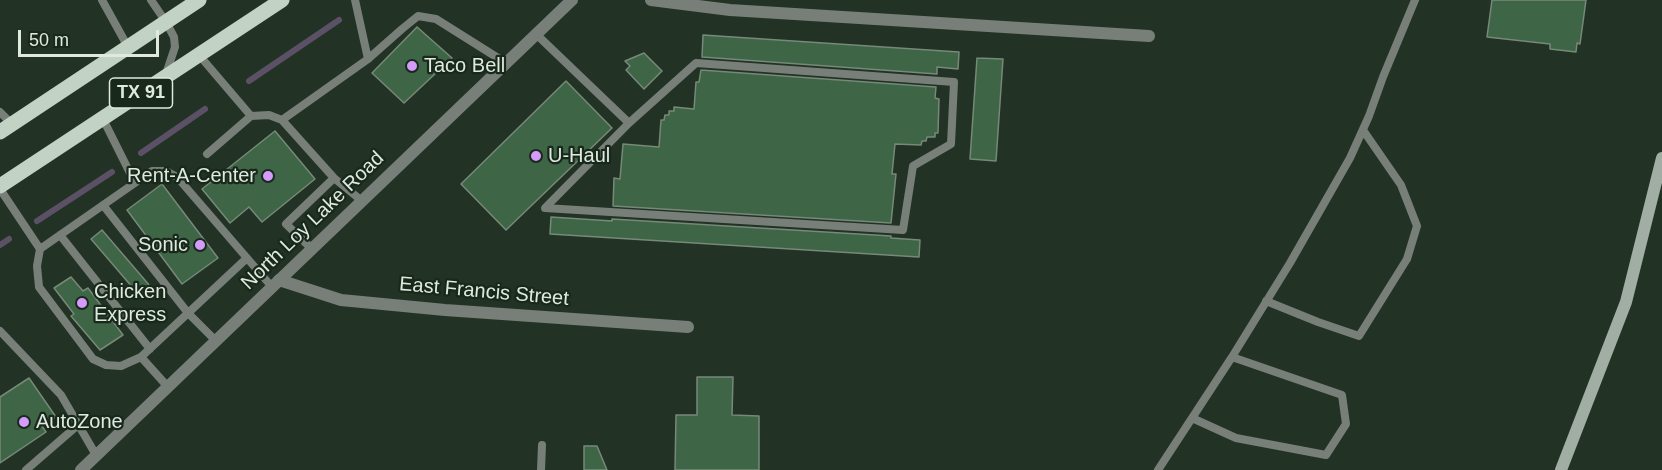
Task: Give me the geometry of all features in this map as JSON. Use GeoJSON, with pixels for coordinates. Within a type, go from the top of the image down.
{"type":"FeatureCollection","features":[{"type":"Feature","properties":{"kind":"main road","name":"TX 91"},"geometry":{"type":"LineString","coordinates":[[6,128],[199,0]]}},
{"type":"Feature","properties":{"kind":"main road","name":"TX 91"},"geometry":{"type":"LineString","coordinates":[[0,187],[282,0]]}},
{"type":"Feature","properties":{"kind":"main road"},"geometry":{"type":"LineString","coordinates":[[1561,470],[1626,302],[1662,158]]}},
{"type":"Feature","properties":{"kind":"street","name":"North Loy Lake Road"},"geometry":{"type":"LineString","coordinates":[[81,470],[572,0]]}},
{"type":"Feature","properties":{"kind":"street"},"geometry":{"type":"LineString","coordinates":[[651,0],[730,10],[1149,36]]}},
{"type":"Feature","properties":{"kind":"street","name":"East Francis Street"},"geometry":{"type":"LineString","coordinates":[[276,284],[341,300],[445,310],[688,327]]}},
{"type":"Feature","properties":{"kind":"lane"},"geometry":{"type":"LineString","coordinates":[[102,0],[128,47]]}},
{"type":"Feature","properties":{"kind":"lane"},"geometry":{"type":"LineString","coordinates":[[151,0],[174,37],[175,47],[165,78]]}},
{"type":"Feature","properties":{"kind":"lane"},"geometry":{"type":"LineString","coordinates":[[355,0],[368,59]]}},
{"type":"Feature","properties":{"kind":"lane"},"geometry":{"type":"LineString","coordinates":[[1158,470],[1232,357],[1345,167],[1363,130],[1415,0]]}},
{"type":"Feature","properties":{"kind":"lane"},"geometry":{"type":"LineString","coordinates":[[282,120],[368,59],[418,16],[436,19],[506,63]]}},
{"type":"Feature","properties":{"kind":"lane"},"geometry":{"type":"LineString","coordinates":[[536,34],[629,123]]}},
{"type":"Feature","properties":{"kind":"lane"},"geometry":{"type":"LineString","coordinates":[[198,55],[251,116]]}},
{"type":"Feature","properties":{"kind":"lane"},"geometry":{"type":"LineString","coordinates":[[696,63],[954,82],[951,144],[913,166],[903,230],[545,208],[629,123],[696,63]]}},
{"type":"Feature","properties":{"kind":"lane"},"geometry":{"type":"LineString","coordinates":[[0,112],[6,128]]}},
{"type":"Feature","properties":{"kind":"lane"},"geometry":{"type":"LineString","coordinates":[[207,154],[251,116],[269,115],[282,120],[334,178],[362,201]]}},
{"type":"Feature","properties":{"kind":"lane"},"geometry":{"type":"LineString","coordinates":[[103,119],[135,183]]}},
{"type":"Feature","properties":{"kind":"lane"},"geometry":{"type":"LineString","coordinates":[[1266,301],[1359,336],[1407,259],[1418,226],[1401,185],[1363,130]]}},
{"type":"Feature","properties":{"kind":"lane"},"geometry":{"type":"LineString","coordinates":[[40,249],[152,171],[166,171],[177,177],[247,258],[276,284]]}},
{"type":"Feature","properties":{"kind":"lane"},"geometry":{"type":"LineString","coordinates":[[312,249],[286,224],[334,178]]}},
{"type":"Feature","properties":{"kind":"lane"},"geometry":{"type":"LineString","coordinates":[[0,187],[40,249],[37,266],[39,287],[93,359],[106,365],[121,366],[141,357],[247,258]]}},
{"type":"Feature","properties":{"kind":"lane"},"geometry":{"type":"LineString","coordinates":[[103,205],[188,313],[216,341]]}},
{"type":"Feature","properties":{"kind":"lane"},"geometry":{"type":"LineString","coordinates":[[60,235],[150,349]]}},
{"type":"Feature","properties":{"kind":"lane"},"geometry":{"type":"LineString","coordinates":[[0,331],[61,395],[96,455]]}},
{"type":"Feature","properties":{"kind":"lane"},"geometry":{"type":"LineString","coordinates":[[141,357],[168,387]]}},
{"type":"Feature","properties":{"kind":"lane"},"geometry":{"type":"LineString","coordinates":[[1192,418],[1236,438],[1326,454],[1346,424],[1342,395],[1232,357]]}},
{"type":"Feature","properties":{"kind":"lane"},"geometry":{"type":"LineString","coordinates":[[26,470],[78,425]]}},
{"type":"Feature","properties":{"kind":"lane"},"geometry":{"type":"LineString","coordinates":[[541,470],[542,445]]}},
{"type":"Feature","properties":{"kind":"building"},"geometry":{"type":"Polygon","coordinates":[[[1492,0],[1586,0],[1580,44],[1577,43],[1576,52],[1550,49],[1550,44],[1487,37],[1492,0]]]}},
{"type":"Feature","properties":{"kind":"building","name":"Taco Bell"},"geometry":{"type":"Polygon","coordinates":[[[417,27],[452,58],[404,103],[372,73],[417,27]]]}},
{"type":"Feature","properties":{"kind":"building"},"geometry":{"type":"Polygon","coordinates":[[[703,35],[959,52],[958,69],[937,67],[937,74],[702,57],[703,35]]]}},
{"type":"Feature","properties":{"kind":"building"},"geometry":{"type":"Polygon","coordinates":[[[644,53],[662,71],[644,89],[626,70],[630,66],[625,61],[644,53]]]}},
{"type":"Feature","properties":{"kind":"building"},"geometry":{"type":"Polygon","coordinates":[[[977,58],[1003,59],[996,161],[970,159],[977,58]]]}},
{"type":"Feature","properties":{"kind":"building"},"geometry":{"type":"Polygon","coordinates":[[[701,70],[936,87],[935,98],[939,99],[938,133],[935,133],[935,137],[927,137],[921,145],[895,144],[892,174],[896,174],[891,223],[613,206],[614,178],[620,179],[623,144],[659,147],[661,120],[664,120],[665,115],[669,115],[669,111],[674,111],[674,107],[694,109],[696,82],[699,82],[701,70]]]}},
{"type":"Feature","properties":{"kind":"building","name":"U-Haul"},"geometry":{"type":"Polygon","coordinates":[[[566,81],[612,128],[506,230],[461,184],[566,81]]]}},
{"type":"Feature","properties":{"kind":"building","name":"Rent-A-Center"},"geometry":{"type":"Polygon","coordinates":[[[275,131],[315,179],[262,222],[249,207],[230,223],[202,189],[275,131]]]}},
{"type":"Feature","properties":{"kind":"building","name":"Sonic"},"geometry":{"type":"Polygon","coordinates":[[[162,184],[218,258],[182,284],[127,210],[162,184]]]}},
{"type":"Feature","properties":{"kind":"building"},"geometry":{"type":"Polygon","coordinates":[[[551,217],[891,236],[891,238],[920,240],[919,257],[550,234],[551,217]]]}},
{"type":"Feature","properties":{"kind":"building"},"geometry":{"type":"Polygon","coordinates":[[[102,230],[150,286],[139,295],[91,239],[102,230]]]}},
{"type":"Feature","properties":{"kind":"building","name":"Chicken Express"},"geometry":{"type":"Polygon","coordinates":[[[71,277],[83,291],[88,288],[123,335],[100,350],[71,316],[74,314],[54,288],[71,277]]]}},
{"type":"Feature","properties":{"kind":"building"},"geometry":{"type":"Polygon","coordinates":[[[697,377],[733,377],[732,415],[759,416],[759,470],[675,470],[676,415],[697,415],[697,377]]]}},
{"type":"Feature","properties":{"kind":"building","name":"AutoZone"},"geometry":{"type":"Polygon","coordinates":[[[29,378],[56,417],[42,426],[46,432],[0,463],[0,397],[29,378]]]}},
{"type":"Feature","properties":{"kind":"building"},"geometry":{"type":"Polygon","coordinates":[[[584,446],[597,446],[607,470],[584,470],[584,446]]]}},
{"type":"Feature","properties":{"kind":"waterway"},"geometry":{"type":"LineString","coordinates":[[249,81],[339,20]]}},
{"type":"Feature","properties":{"kind":"waterway"},"geometry":{"type":"LineString","coordinates":[[141,153],[205,109]]}},
{"type":"Feature","properties":{"kind":"waterway"},"geometry":{"type":"LineString","coordinates":[[37,221],[112,172]]}},
{"type":"Feature","properties":{"kind":"waterway"},"geometry":{"type":"LineString","coordinates":[[0,245],[9,239]]}},
{"type":"Feature","properties":{"kind":"place","name":"Taco Bell"},"geometry":{"type":"Point","coordinates":[412,66]}},
{"type":"Feature","properties":{"kind":"place","name":"U-Haul"},"geometry":{"type":"Point","coordinates":[536,156]}},
{"type":"Feature","properties":{"kind":"place","name":"Rent-A-Center"},"geometry":{"type":"Point","coordinates":[268,176]}},
{"type":"Feature","properties":{"kind":"place","name":"Sonic"},"geometry":{"type":"Point","coordinates":[200,245]}},
{"type":"Feature","properties":{"kind":"place","name":"Chicken Express"},"geometry":{"type":"Point","coordinates":[82,303]}},
{"type":"Feature","properties":{"kind":"place","name":"AutoZone"},"geometry":{"type":"Point","coordinates":[24,422]}}]}
